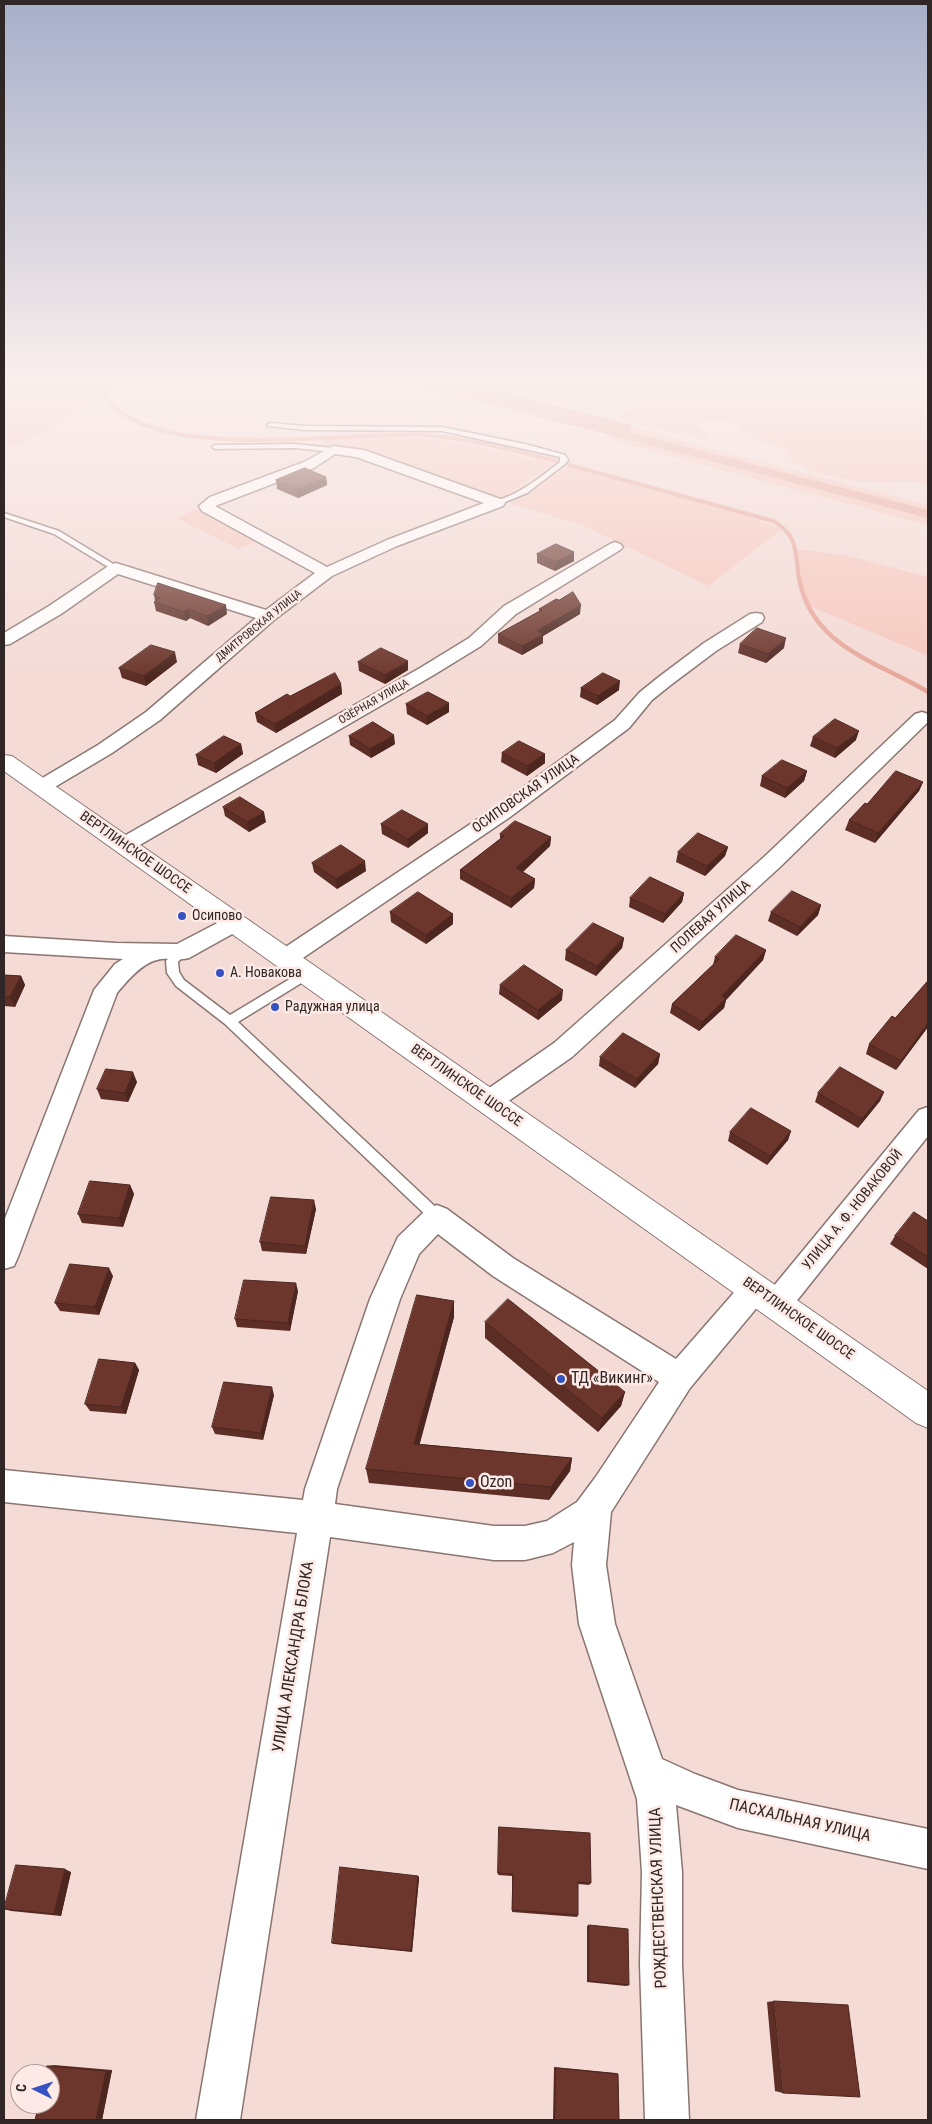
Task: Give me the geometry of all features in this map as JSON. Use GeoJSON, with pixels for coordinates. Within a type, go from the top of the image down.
{"type":"FeatureCollection","features":[{"type":"Feature","properties":{"kind":"main road","name":"ВЕРТЛИНСКОЕ ШОССЕ"},"geometry":{"type":"LineString","coordinates":[[4,761],[928,1411]]}},
{"type":"Feature","properties":{"kind":"street"},"geometry":{"type":"LineString","coordinates":[[265,481],[215,500],[206,506],[326,573]]}},
{"type":"Feature","properties":{"kind":"street"},"geometry":{"type":"LineString","coordinates":[[436,481],[498,503]]}},
{"type":"Feature","properties":{"kind":"street","name":"ДМИТРОВСКАЯ УЛИЦА"},"geometry":{"type":"LineString","coordinates":[[42,787],[105,749],[153,716],[268,616],[326,573],[392,543],[498,503]]}},
{"type":"Feature","properties":{"kind":"street","name":"ОЗЁРНАЯ УЛИЦА"},"geometry":{"type":"LineString","coordinates":[[124,845],[426,672],[475,642],[510,610],[615,547]]}},
{"type":"Feature","properties":{"kind":"street"},"geometry":{"type":"LineString","coordinates":[[4,640],[55,610],[116,568],[268,616]]}},
{"type":"Feature","properties":{"kind":"street","name":"ОСИПОВСКАЯ УЛИЦА"},"geometry":{"type":"LineString","coordinates":[[296,966],[622,724],[646,696],[666,680],[710,647],[756,618]]}},
{"type":"Feature","properties":{"kind":"street","name":"ПОЛЕВАЯ УЛИЦА"},"geometry":{"type":"LineString","coordinates":[[488,1102],[564,1050],[772,862],[922,718]]}},
{"type":"Feature","properties":{"kind":"street"},"geometry":{"type":"LineString","coordinates":[[4,944],[180,952],[235,923]]}},
{"type":"Feature","properties":{"kind":"street"},"geometry":{"type":"LineString","coordinates":[[4,1257],[106,990],[122,970],[151,952]]}},
{"type":"Feature","properties":{"kind":"street","name":"УЛИЦА А. Ф. НОВАКОВОЙ"},"geometry":{"type":"LineString","coordinates":[[595,1506],[679,1378],[766,1296],[928,1117]]}},
{"type":"Feature","properties":{"kind":"street"},"geometry":{"type":"LineString","coordinates":[[437,1217],[503,1267],[679,1378]]}},
{"type":"Feature","properties":{"kind":"street","name":"УЛИЦА АЛЕКСАНДРА БЛОКА"},"geometry":{"type":"LineString","coordinates":[[218,2120],[321,1489],[385,1299],[408,1246],[437,1217]]}},
{"type":"Feature","properties":{"kind":"street"},"geometry":{"type":"LineString","coordinates":[[4,1486],[317,1518],[494,1543],[524,1544],[554,1536],[589,1514],[595,1506]]}},
{"type":"Feature","properties":{"kind":"street","name":"РОЖДЕСТВЕНСКАЯ УЛИЦА"},"geometry":{"type":"LineString","coordinates":[[595,1506],[589,1565],[597,1624],[656,1799],[662,1872],[661,1964],[667,2120]]}},
{"type":"Feature","properties":{"kind":"street","name":"ПАСХАЛЬНАЯ УЛИЦА"},"geometry":{"type":"LineString","coordinates":[[646,1772],[690,1792],[738,1809],[928,1849]]}},
{"type":"Feature","properties":{"kind":"lane"},"geometry":{"type":"LineString","coordinates":[[498,503],[506,501],[540,481]]}},
{"type":"Feature","properties":{"kind":"lane"},"geometry":{"type":"LineString","coordinates":[[4,515],[28,520],[53,530],[72,540],[102,562],[116,568]]}},
{"type":"Feature","properties":{"kind":"lane"},"geometry":{"type":"LineString","coordinates":[[180,952],[172,961],[172,973],[180,982],[229,1021],[437,1217]]}},
{"type":"Feature","properties":{"kind":"lane"},"geometry":{"type":"LineString","coordinates":[[229,1021],[265,1001],[296,966]]}},
{"type":"Feature","properties":{"kind":"shaded area"},"geometry":{"type":"Polygon","coordinates":[[[449,481],[527,481],[501,499],[449,481]]]}},
{"type":"Feature","properties":{"kind":"shaded area"},"geometry":{"type":"Polygon","coordinates":[[[547,481],[620,481],[746,516],[782,529],[708,586],[582,525],[509,503],[534,491],[547,481]]]}},
{"type":"Feature","properties":{"kind":"shaded area"},"geometry":{"type":"Polygon","coordinates":[[[764,481],[835,481],[928,505],[928,525],[764,481]]]}},
{"type":"Feature","properties":{"kind":"shaded area"},"geometry":{"type":"Polygon","coordinates":[[[855,481],[928,481],[928,485],[920,482],[855,481]]]}},
{"type":"Feature","properties":{"kind":"shaded area"},"geometry":{"type":"Polygon","coordinates":[[[197,509],[259,541],[239,549],[176,518],[197,509]]]}},
{"type":"Feature","properties":{"kind":"shaded area"},"geometry":{"type":"Polygon","coordinates":[[[795,549],[845,555],[928,577],[928,656],[805,604],[795,549]]]}},
{"type":"Feature","properties":{"kind":"building"},"geometry":{"type":"Polygon","coordinates":[[[278,481],[317,481],[297,490],[278,481]]]}},
{"type":"Feature","properties":{"kind":"building"},"geometry":{"type":"Polygon","coordinates":[[[556,544],[574,552],[556,562],[537,554],[556,544]]]}},
{"type":"Feature","properties":{"kind":"building"},"geometry":{"type":"Polygon","coordinates":[[[158,583],[226,605],[207,616],[188,609],[184,612],[154,602],[160,598],[154,595],[158,583]]]}},
{"type":"Feature","properties":{"kind":"building"},"geometry":{"type":"Polygon","coordinates":[[[573,592],[581,605],[537,631],[544,634],[522,646],[498,634],[542,610],[539,609],[556,599],[559,600],[573,592]]]}},
{"type":"Feature","properties":{"kind":"building"},"geometry":{"type":"Polygon","coordinates":[[[757,628],[786,638],[768,654],[740,644],[757,628]]]}},
{"type":"Feature","properties":{"kind":"building"},"geometry":{"type":"Polygon","coordinates":[[[151,645],[175,652],[144,676],[119,668],[151,645]]]}},
{"type":"Feature","properties":{"kind":"building"},"geometry":{"type":"Polygon","coordinates":[[[381,648],[408,661],[385,675],[358,662],[381,648]]]}},
{"type":"Feature","properties":{"kind":"building"},"geometry":{"type":"Polygon","coordinates":[[[335,673],[341,684],[275,724],[255,713],[287,694],[290,696],[335,673]]]}},
{"type":"Feature","properties":{"kind":"building"},"geometry":{"type":"Polygon","coordinates":[[[603,673],[620,681],[598,696],[581,688],[603,673]]]}},
{"type":"Feature","properties":{"kind":"building"},"geometry":{"type":"Polygon","coordinates":[[[428,692],[449,703],[427,716],[406,704],[428,692]]]}},
{"type":"Feature","properties":{"kind":"building"},"geometry":{"type":"Polygon","coordinates":[[[835,719],[859,731],[837,748],[813,737],[835,719]]]}},
{"type":"Feature","properties":{"kind":"building"},"geometry":{"type":"Polygon","coordinates":[[[373,722],[394,735],[370,749],[349,736],[373,722]]]}},
{"type":"Feature","properties":{"kind":"building"},"geometry":{"type":"Polygon","coordinates":[[[224,736],[241,744],[214,763],[196,755],[224,736]]]}},
{"type":"Feature","properties":{"kind":"building"},"geometry":{"type":"Polygon","coordinates":[[[519,741],[545,754],[527,766],[502,753],[519,741]]]}},
{"type":"Feature","properties":{"kind":"building"},"geometry":{"type":"Polygon","coordinates":[[[782,760],[807,771],[787,788],[762,776],[782,760]]]}},
{"type":"Feature","properties":{"kind":"building"},"geometry":{"type":"Polygon","coordinates":[[[896,771],[923,782],[878,833],[849,820],[865,803],[867,804],[896,771]]]}},
{"type":"Feature","properties":{"kind":"building"},"geometry":{"type":"Polygon","coordinates":[[[240,797],[264,812],[247,822],[223,807],[240,797]]]}},
{"type":"Feature","properties":{"kind":"building"},"geometry":{"type":"Polygon","coordinates":[[[402,810],[428,824],[408,839],[381,824],[402,810]]]}},
{"type":"Feature","properties":{"kind":"building"},"geometry":{"type":"Polygon","coordinates":[[[515,821],[551,837],[516,868],[535,879],[511,898],[460,870],[504,836],[500,834],[515,821]]]}},
{"type":"Feature","properties":{"kind":"building"},"geometry":{"type":"Polygon","coordinates":[[[698,833],[728,847],[707,866],[678,852],[698,833]]]}},
{"type":"Feature","properties":{"kind":"building"},"geometry":{"type":"Polygon","coordinates":[[[341,845],[365,861],[336,879],[312,863],[341,845]]]}},
{"type":"Feature","properties":{"kind":"building"},"geometry":{"type":"Polygon","coordinates":[[[650,877],[684,893],[665,914],[630,898],[650,877]]]}},
{"type":"Feature","properties":{"kind":"building"},"geometry":{"type":"Polygon","coordinates":[[[792,891],[821,905],[800,927],[771,912],[792,891]]]}},
{"type":"Feature","properties":{"kind":"building"},"geometry":{"type":"Polygon","coordinates":[[[418,892],[453,914],[426,935],[390,912],[418,892]]]}},
{"type":"Feature","properties":{"kind":"building"},"geometry":{"type":"Polygon","coordinates":[[[593,923],[624,938],[597,966],[566,950],[593,923]]]}},
{"type":"Feature","properties":{"kind":"building"},"geometry":{"type":"Polygon","coordinates":[[[736,935],[766,950],[722,996],[726,998],[702,1022],[672,1004],[719,959],[715,957],[736,935]]]}},
{"type":"Feature","properties":{"kind":"building"},"geometry":{"type":"Polygon","coordinates":[[[524,965],[563,990],[538,1010],[500,985],[524,965]]]}},
{"type":"Feature","properties":{"kind":"building"},"geometry":{"type":"Polygon","coordinates":[[[4,975],[21,976],[10,997],[4,997],[4,975]]]}},
{"type":"Feature","properties":{"kind":"building"},"geometry":{"type":"Polygon","coordinates":[[[928,981],[928,1023],[901,1061],[869,1044],[892,1016],[895,1018],[928,981]]]}},
{"type":"Feature","properties":{"kind":"building"},"geometry":{"type":"Polygon","coordinates":[[[623,1033],[660,1054],[637,1079],[600,1057],[623,1033]]]}},
{"type":"Feature","properties":{"kind":"building"},"geometry":{"type":"Polygon","coordinates":[[[840,1067],[884,1092],[862,1119],[818,1093],[840,1067]]]}},
{"type":"Feature","properties":{"kind":"building"},"geometry":{"type":"Polygon","coordinates":[[[106,1069],[133,1072],[125,1093],[97,1089],[106,1069]]]}},
{"type":"Feature","properties":{"kind":"building"},"geometry":{"type":"Polygon","coordinates":[[[751,1108],[791,1131],[770,1156],[730,1132],[751,1108]]]}},
{"type":"Feature","properties":{"kind":"building"},"geometry":{"type":"Polygon","coordinates":[[[90,1181],[130,1185],[119,1218],[78,1214],[90,1181]]]}},
{"type":"Feature","properties":{"kind":"building"},"geometry":{"type":"Polygon","coordinates":[[[271,1197],[314,1200],[305,1246],[260,1242],[271,1197]]]}},
{"type":"Feature","properties":{"kind":"building"},"geometry":{"type":"Polygon","coordinates":[[[914,1212],[928,1221],[928,1257],[895,1236],[914,1212]]]}},
{"type":"Feature","properties":{"kind":"building"},"geometry":{"type":"Polygon","coordinates":[[[70,1264],[109,1268],[95,1307],[55,1303],[70,1264]]]}},
{"type":"Feature","properties":{"kind":"building"},"geometry":{"type":"Polygon","coordinates":[[[244,1280],[296,1283],[288,1323],[235,1319],[244,1280]]]}},
{"type":"Feature","properties":{"kind":"building"},"geometry":{"type":"Polygon","coordinates":[[[417,1295],[454,1301],[414,1444],[572,1458],[551,1487],[366,1469],[417,1295]]]}},
{"type":"Feature","properties":{"kind":"building"},"geometry":{"type":"Polygon","coordinates":[[[508,1299],[625,1392],[602,1418],[485,1322],[508,1299]]]}},
{"type":"Feature","properties":{"kind":"building"},"geometry":{"type":"Polygon","coordinates":[[[99,1359],[135,1363],[121,1407],[85,1404],[99,1359]]]}},
{"type":"Feature","properties":{"kind":"building"},"geometry":{"type":"Polygon","coordinates":[[[224,1382],[272,1387],[261,1433],[212,1427],[224,1382]]]}},
{"type":"Feature","properties":{"kind":"building"},"geometry":{"type":"Polygon","coordinates":[[[499,1827],[590,1833],[591,1883],[578,1882],[578,1915],[512,1910],[513,1874],[498,1873],[499,1827]]]}},
{"type":"Feature","properties":{"kind":"building"},"geometry":{"type":"Polygon","coordinates":[[[16,1865],[65,1869],[54,1914],[4,1909],[16,1865]]]}},
{"type":"Feature","properties":{"kind":"building"},"geometry":{"type":"Polygon","coordinates":[[[340,1867],[418,1876],[411,1951],[332,1943],[340,1867]]]}},
{"type":"Feature","properties":{"kind":"building"},"geometry":{"type":"Polygon","coordinates":[[[589,1925],[628,1929],[629,1985],[589,1981],[589,1925]]]}},
{"type":"Feature","properties":{"kind":"building"},"geometry":{"type":"Polygon","coordinates":[[[774,2001],[848,2005],[860,2097],[783,2093],[774,2001]]]}},
{"type":"Feature","properties":{"kind":"building"},"geometry":{"type":"Polygon","coordinates":[[[60,2067],[106,2071],[96,2120],[35,2120],[36,2114],[60,2114],[60,2067]]]}},
{"type":"Feature","properties":{"kind":"building"},"geometry":{"type":"Polygon","coordinates":[[[556,2068],[618,2074],[619,2120],[555,2120],[556,2068]]]}},
{"type":"Feature","properties":{"kind":"waterway"},"geometry":{"type":"LineString","coordinates":[[628,481],[773,521],[781,526],[792,539],[796,553],[799,579]]}},
{"type":"Feature","properties":{"kind":"waterway"},"geometry":{"type":"LineString","coordinates":[[802,481],[928,514]]}},
{"type":"Feature","properties":{"kind":"waterway"},"geometry":{"type":"LineString","coordinates":[[799,578],[806,601],[817,620],[831,636],[867,660],[928,692]]}},
{"type":"Feature","properties":{"kind":"place","name":"Осипово"},"geometry":{"type":"Point","coordinates":[182,916]}},
{"type":"Feature","properties":{"kind":"place","name":"А. Новакова"},"geometry":{"type":"Point","coordinates":[220,973]}},
{"type":"Feature","properties":{"kind":"place","name":"Радужная улица"},"geometry":{"type":"Point","coordinates":[275,1007]}},
{"type":"Feature","properties":{"kind":"place","name":"ТД «Викинг»"},"geometry":{"type":"Point","coordinates":[561,1379]}},
{"type":"Feature","properties":{"kind":"place","name":"Ozon"},"geometry":{"type":"Point","coordinates":[470,1483]}}]}
